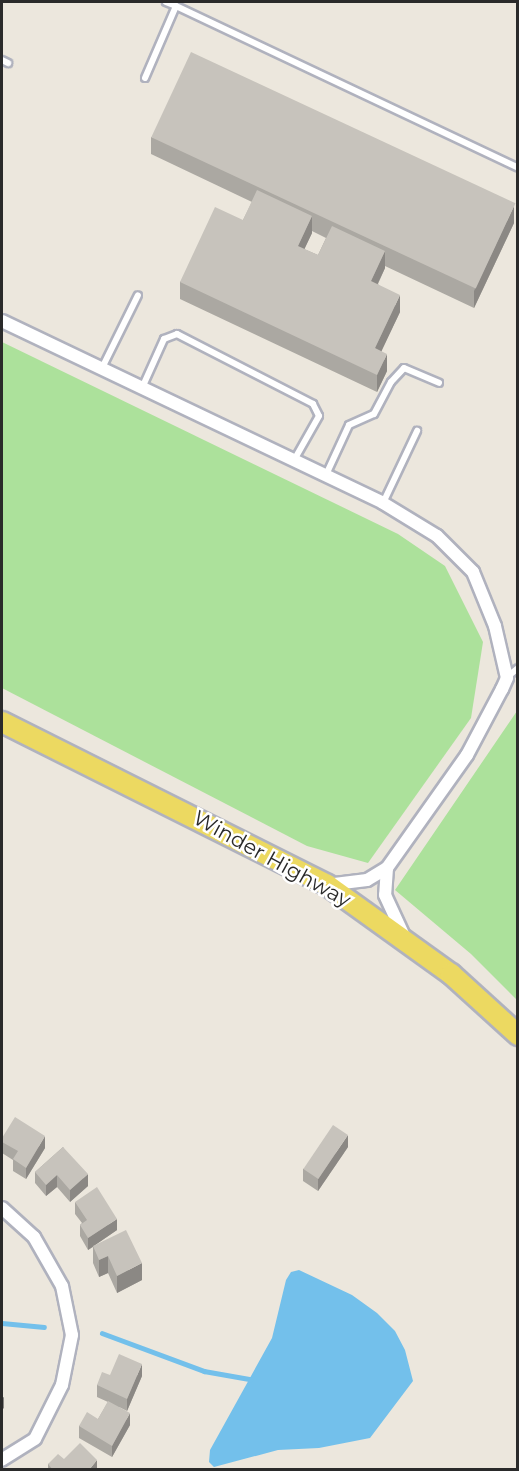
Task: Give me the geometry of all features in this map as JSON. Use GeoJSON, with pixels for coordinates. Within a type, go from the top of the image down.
{"type":"FeatureCollection","features":[{"type":"Feature","properties":{"kind":"main road","name":"Winder Highway"},"geometry":{"type":"LineString","coordinates":[[2,722],[327,885],[407,940],[518,1035]]}},
{"type":"Feature","properties":{"kind":"street"},"geometry":{"type":"LineString","coordinates":[[2,321],[383,503],[437,536],[473,572],[495,626],[507,678],[467,755],[387,868],[384,883],[388,908],[407,940]]}},
{"type":"Feature","properties":{"kind":"street"},"geometry":{"type":"LineString","coordinates":[[327,885],[353,884],[387,868]]}},
{"type":"Feature","properties":{"kind":"street"},"geometry":{"type":"LineString","coordinates":[[2,1208],[34,1237],[62,1286],[72,1335],[62,1385],[35,1439],[2,1461]]}},
{"type":"Feature","properties":{"kind":"lane"},"geometry":{"type":"LineString","coordinates":[[166,2],[518,168]]}},
{"type":"Feature","properties":{"kind":"lane"},"geometry":{"type":"LineString","coordinates":[[146,78],[176,6]]}},
{"type":"Feature","properties":{"kind":"lane"},"geometry":{"type":"LineString","coordinates":[[102,369],[138,295]]}},
{"type":"Feature","properties":{"kind":"lane"},"geometry":{"type":"LineString","coordinates":[[141,388],[164,339],[177,334],[314,404],[319,416],[293,462]]}},
{"type":"Feature","properties":{"kind":"lane"},"geometry":{"type":"LineString","coordinates":[[325,477],[349,425],[374,414],[391,382],[404,368],[439,383]]}},
{"type":"Feature","properties":{"kind":"lane"},"geometry":{"type":"LineString","coordinates":[[383,503],[417,431]]}},
{"type":"Feature","properties":{"kind":"lane"},"geometry":{"type":"LineString","coordinates":[[507,678],[518,668]]}},
{"type":"Feature","properties":{"kind":"green space"},"geometry":{"type":"Polygon","coordinates":[[[2,342],[398,534],[445,566],[483,642],[471,718],[368,863],[307,846],[2,688],[2,342]]]}},
{"type":"Feature","properties":{"kind":"green space"},"geometry":{"type":"Polygon","coordinates":[[[517,711],[517,1000],[471,954],[395,890],[517,711]]]}},
{"type":"Feature","properties":{"kind":"water"},"geometry":{"type":"Polygon","coordinates":[[[299,1270],[352,1295],[377,1313],[395,1331],[405,1350],[413,1381],[370,1438],[319,1448],[278,1450],[214,1467],[209,1462],[210,1450],[272,1338],[286,1280],[291,1272],[299,1270]]]}},
{"type":"Feature","properties":{"kind":"building"},"geometry":{"type":"Polygon","coordinates":[[[191,52],[515,203],[476,288],[151,137],[191,52]]]}},
{"type":"Feature","properties":{"kind":"building"},"geometry":{"type":"Polygon","coordinates":[[[257,190],[312,216],[298,246],[318,255],[332,226],[385,251],[371,281],[400,295],[375,348],[387,354],[377,375],[180,282],[215,207],[243,220],[257,190]]]}},
{"type":"Feature","properties":{"kind":"building"},"geometry":{"type":"Polygon","coordinates":[[[15,1117],[45,1136],[26,1168],[13,1159],[18,1151],[2,1142],[2,1138],[15,1117]]]}},
{"type":"Feature","properties":{"kind":"building"},"geometry":{"type":"Polygon","coordinates":[[[333,1125],[348,1135],[318,1179],[303,1169],[333,1125]]]}},
{"type":"Feature","properties":{"kind":"building"},"geometry":{"type":"Polygon","coordinates":[[[63,1147],[88,1174],[70,1190],[57,1175],[46,1185],[35,1172],[63,1147]]]}},
{"type":"Feature","properties":{"kind":"building"},"geometry":{"type":"Polygon","coordinates":[[[97,1187],[117,1219],[88,1238],[80,1225],[87,1220],[75,1202],[97,1187]]]}},
{"type":"Feature","properties":{"kind":"building"},"geometry":{"type":"Polygon","coordinates":[[[126,1230],[142,1263],[117,1276],[108,1256],[99,1260],[93,1246],[126,1230]]]}},
{"type":"Feature","properties":{"kind":"building"},"geometry":{"type":"Polygon","coordinates":[[[119,1354],[142,1364],[127,1399],[97,1385],[102,1372],[110,1375],[119,1354]]]}},
{"type":"Feature","properties":{"kind":"building"},"geometry":{"type":"Polygon","coordinates":[[[108,1401],[130,1413],[112,1446],[79,1426],[87,1412],[98,1419],[108,1401]]]}},
{"type":"Feature","properties":{"kind":"building"},"geometry":{"type":"Polygon","coordinates":[[[80,1443],[97,1460],[89,1470],[53,1470],[48,1464],[58,1454],[64,1459],[80,1443]]]}},
{"type":"Feature","properties":{"kind":"waterway"},"geometry":{"type":"LineString","coordinates":[[2,1323],[44,1327]]}},
{"type":"Feature","properties":{"kind":"waterway"},"geometry":{"type":"LineString","coordinates":[[102,1333],[204,1371],[250,1379]]}}]}
